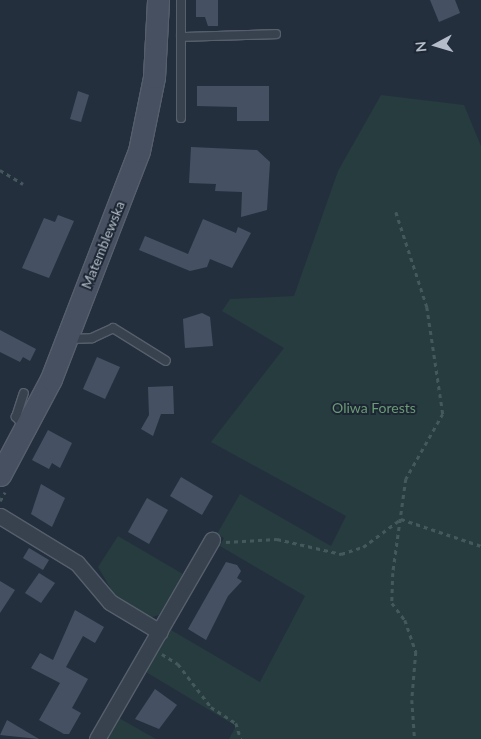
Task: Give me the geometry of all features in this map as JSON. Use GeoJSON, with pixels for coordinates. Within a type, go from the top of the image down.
{"type":"FeatureCollection","features":[{"type":"Feature","properties":{"kind":"street","name":"Matemblewska"},"geometry":{"type":"LineString","coordinates":[[0,475],[27,428],[67,338],[146,126],[158,0]]}},
{"type":"Feature","properties":{"kind":"street"},"geometry":{"type":"LineString","coordinates":[[0,516],[77,563],[110,602],[156,638]]}},
{"type":"Feature","properties":{"kind":"street"},"geometry":{"type":"LineString","coordinates":[[97,739],[212,540]]}},
{"type":"Feature","properties":{"kind":"lane"},"geometry":{"type":"LineString","coordinates":[[181,0],[181,118]]}},
{"type":"Feature","properties":{"kind":"lane"},"geometry":{"type":"LineString","coordinates":[[181,37],[276,34]]}},
{"type":"Feature","properties":{"kind":"lane"},"geometry":{"type":"LineString","coordinates":[[67,338],[92,338],[113,328],[166,361]]}},
{"type":"Feature","properties":{"kind":"lane"},"geometry":{"type":"LineString","coordinates":[[24,393],[16,417],[27,428]]}},
{"type":"Feature","properties":{"kind":"path"},"geometry":{"type":"LineString","coordinates":[[0,170],[24,184]]}},
{"type":"Feature","properties":{"kind":"path"},"geometry":{"type":"LineString","coordinates":[[396,212],[427,307],[443,414],[406,479],[392,603],[404,620],[416,652],[412,700],[415,739]]}},
{"type":"Feature","properties":{"kind":"path"},"geometry":{"type":"LineString","coordinates":[[212,540],[235,543],[277,539],[341,554],[363,547],[402,519]]}},
{"type":"Feature","properties":{"kind":"path"},"geometry":{"type":"LineString","coordinates":[[402,519],[481,546]]}},
{"type":"Feature","properties":{"kind":"path"},"geometry":{"type":"LineString","coordinates":[[156,638],[169,661],[178,664],[211,707],[236,723],[241,739]]}},
{"type":"Feature","properties":{"kind":"green space","name":"Oliwa Forests"},"geometry":{"type":"Polygon","coordinates":[[[381,95],[464,105],[481,146],[481,739],[229,739],[236,726],[146,672],[171,630],[260,682],[305,596],[220,546],[224,538],[217,534],[240,494],[331,546],[346,516],[211,442],[284,348],[222,311],[230,299],[294,296],[338,171],[381,95]]]}},
{"type":"Feature","properties":{"kind":"green space"},"geometry":{"type":"Polygon","coordinates":[[[118,536],[183,574],[159,615],[149,618],[116,598],[98,567],[118,536]]]}},
{"type":"Feature","properties":{"kind":"green space"},"geometry":{"type":"Polygon","coordinates":[[[119,718],[156,739],[107,739],[119,718]]]}},
{"type":"Feature","properties":{"kind":"building"},"geometry":{"type":"Polygon","coordinates":[[[196,0],[218,0],[218,26],[208,26],[205,17],[196,17],[196,0]]]}},
{"type":"Feature","properties":{"kind":"building"},"geometry":{"type":"Polygon","coordinates":[[[430,0],[455,0],[460,13],[439,22],[430,0]]]}},
{"type":"Feature","properties":{"kind":"building"},"geometry":{"type":"Polygon","coordinates":[[[197,86],[269,86],[269,121],[237,121],[237,107],[197,106],[197,86]]]}},
{"type":"Feature","properties":{"kind":"building"},"geometry":{"type":"Polygon","coordinates":[[[78,91],[89,95],[81,122],[70,119],[78,91]]]}},
{"type":"Feature","properties":{"kind":"building"},"geometry":{"type":"Polygon","coordinates":[[[191,147],[257,150],[270,162],[267,210],[241,217],[242,192],[215,191],[216,184],[189,183],[191,147]]]}},
{"type":"Feature","properties":{"kind":"building"},"geometry":{"type":"Polygon","coordinates":[[[58,215],[74,221],[49,278],[22,268],[44,218],[55,222],[58,215]]]}},
{"type":"Feature","properties":{"kind":"building"},"geometry":{"type":"Polygon","coordinates":[[[203,219],[236,233],[238,227],[251,233],[232,268],[210,259],[207,267],[190,271],[139,250],[145,236],[188,254],[203,219]]]}},
{"type":"Feature","properties":{"kind":"building"},"geometry":{"type":"Polygon","coordinates":[[[202,313],[210,317],[213,346],[185,348],[183,319],[202,313]]]}},
{"type":"Feature","properties":{"kind":"building"},"geometry":{"type":"Polygon","coordinates":[[[0,330],[36,349],[30,361],[23,357],[20,362],[0,352],[0,330]]]}},
{"type":"Feature","properties":{"kind":"building"},"geometry":{"type":"Polygon","coordinates":[[[97,357],[120,367],[105,399],[83,389],[97,357]]]}},
{"type":"Feature","properties":{"kind":"building"},"geometry":{"type":"Polygon","coordinates":[[[173,386],[174,414],[161,414],[153,436],[141,429],[149,415],[148,387],[173,386]]]}},
{"type":"Feature","properties":{"kind":"building"},"geometry":{"type":"Polygon","coordinates":[[[48,430],[72,443],[60,468],[52,463],[49,469],[32,460],[48,430]]]}},
{"type":"Feature","properties":{"kind":"building"},"geometry":{"type":"Polygon","coordinates":[[[181,477],[213,496],[202,515],[170,496],[181,477]]]}},
{"type":"Feature","properties":{"kind":"building"},"geometry":{"type":"Polygon","coordinates":[[[41,484],[65,498],[52,527],[31,514],[41,484]]]}},
{"type":"Feature","properties":{"kind":"building"},"geometry":{"type":"Polygon","coordinates":[[[147,498],[168,510],[149,544],[128,532],[147,498]]]}},
{"type":"Feature","properties":{"kind":"building"},"geometry":{"type":"Polygon","coordinates":[[[29,548],[49,560],[43,570],[23,558],[29,548]]]}},
{"type":"Feature","properties":{"kind":"building"},"geometry":{"type":"Polygon","coordinates":[[[226,562],[237,565],[241,571],[237,578],[242,581],[228,596],[206,640],[188,629],[226,562]]]}},
{"type":"Feature","properties":{"kind":"building"},"geometry":{"type":"Polygon","coordinates":[[[39,573],[55,583],[41,603],[25,593],[39,573]]]}},
{"type":"Feature","properties":{"kind":"building"},"geometry":{"type":"Polygon","coordinates":[[[0,581],[15,590],[0,613],[0,581]]]}},
{"type":"Feature","properties":{"kind":"building"},"geometry":{"type":"Polygon","coordinates":[[[75,610],[104,627],[95,643],[83,636],[66,667],[88,679],[72,708],[81,713],[69,734],[64,734],[39,720],[60,683],[31,668],[40,653],[53,660],[75,610]]]}},
{"type":"Feature","properties":{"kind":"building"},"geometry":{"type":"Polygon","coordinates":[[[155,689],[177,705],[159,729],[135,719],[155,689]]]}},
{"type":"Feature","properties":{"kind":"building"},"geometry":{"type":"Polygon","coordinates":[[[7,720],[39,739],[0,735],[7,720]]]}}]}
